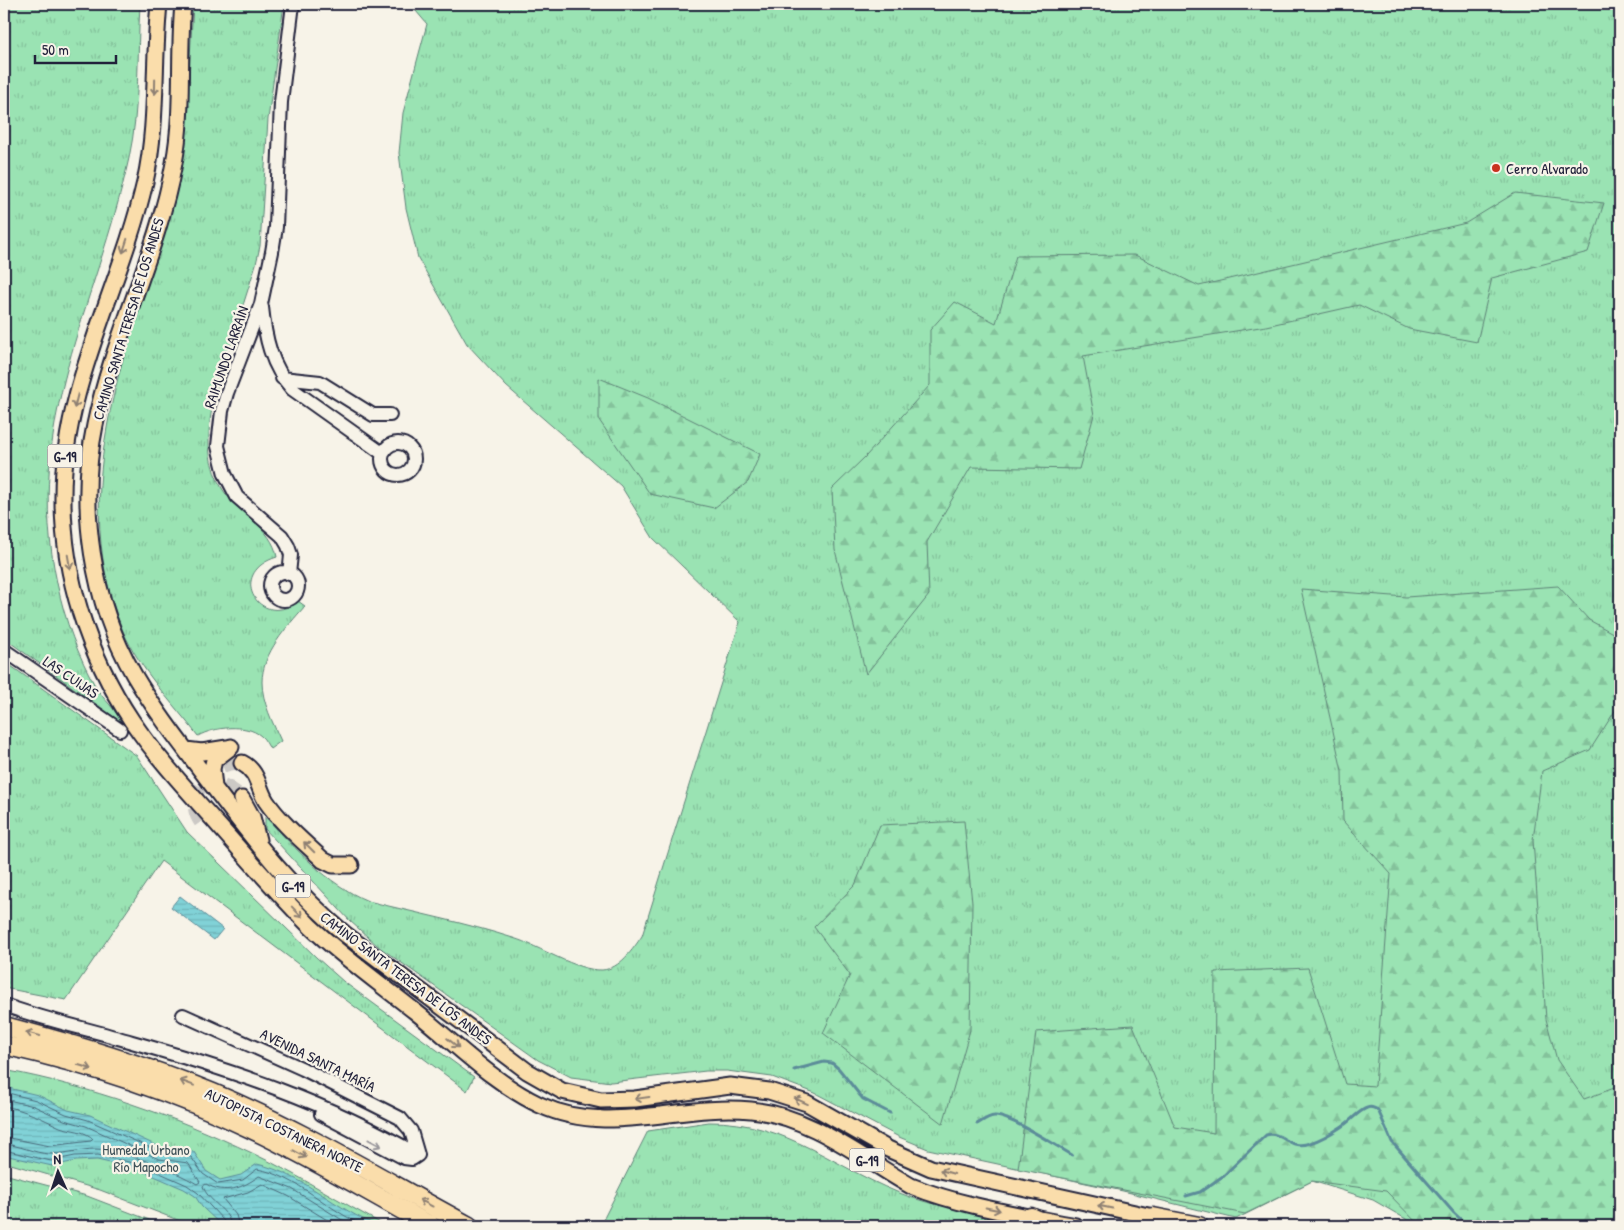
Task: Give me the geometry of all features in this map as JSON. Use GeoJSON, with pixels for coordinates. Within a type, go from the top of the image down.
{"type":"FeatureCollection","features":[{"type":"Feature","properties":{"kind":"highway","name":"AUTOPISTA COSTANERA NORTE"},"geometry":{"type":"LineString","coordinates":[[4,1026],[110,1056],[214,1094],[282,1125],[469,1226]]}},
{"type":"Feature","properties":{"kind":"highway","name":"AUTOPISTA COSTANERA NORTE"},"geometry":{"type":"LineString","coordinates":[[4,1045],[132,1082],[231,1120],[281,1144],[431,1226]]}},
{"type":"Feature","properties":{"kind":"highway"},"geometry":{"type":"LineString","coordinates":[[1031,1217],[1051,1226]]}},
{"type":"Feature","properties":{"kind":"highway"},"geometry":{"type":"LineString","coordinates":[[1153,1217],[1179,1225],[1199,1226]]}},
{"type":"Feature","properties":{"kind":"main road","name":"CAMINO SANTA TERESA DE LOS ANDES"},"geometry":{"type":"LineString","coordinates":[[159,4],[154,116],[146,180],[82,375],[69,427],[63,495],[65,540],[74,585],[87,632],[116,695],[153,748],[252,863],[326,940],[500,1080],[539,1105],[577,1117],[608,1121],[721,1110],[752,1110],[781,1116],[815,1128],[911,1186],[950,1199],[1076,1226]]}},
{"type":"Feature","properties":{"kind":"main road","name":"CAMINO SANTA TERESA DE LOS ANDES"},"geometry":{"type":"LineString","coordinates":[[184,4],[178,131],[174,165],[162,210],[104,386],[91,447],[88,493],[94,557],[109,619],[133,674],[158,713],[261,848],[303,896],[345,934],[527,1071],[562,1091],[602,1100],[635,1099],[730,1086],[769,1091],[807,1103],[897,1154],[931,1168],[1153,1217]]}},
{"type":"Feature","properties":{"kind":"main road"},"geometry":{"type":"LineString","coordinates":[[186,750],[202,752],[231,747],[218,755],[213,763],[215,788]]}},
{"type":"Feature","properties":{"kind":"main road"},"geometry":{"type":"LineString","coordinates":[[242,763],[254,773],[265,800],[274,811],[323,860],[333,865],[351,865]]}},
{"type":"Feature","properties":{"kind":"main road"},"geometry":{"type":"LineString","coordinates":[[242,799],[252,817],[261,848]]}},
{"type":"Feature","properties":{"kind":"main road"},"geometry":{"type":"LineString","coordinates":[[201,822],[223,842],[252,863]]}},
{"type":"Feature","properties":{"kind":"street","name":"RAIMUNDO LARRAÍN"},"geometry":{"type":"LineString","coordinates":[[289,574],[291,555],[288,546],[282,536],[237,497],[225,474],[218,446],[222,411],[227,393],[261,304],[276,226],[281,102],[293,4]]}},
{"type":"Feature","properties":{"kind":"street","name":"RAIMUNDO LARRAÍN"},"geometry":{"type":"LineString","coordinates":[[261,304],[269,348],[282,378],[292,389],[382,453]]}},
{"type":"Feature","properties":{"kind":"street"},"geometry":{"type":"LineString","coordinates":[[282,378],[320,382],[374,415],[390,415]]}},
{"type":"Feature","properties":{"kind":"street","name":"LAS CUIJAS"},"geometry":{"type":"LineString","coordinates":[[4,650],[120,730]]}},
{"type":"Feature","properties":{"kind":"street","name":"AVENIDA SANTA MARÍA"},"geometry":{"type":"LineString","coordinates":[[4,1005],[165,1051],[237,1076],[324,1116],[404,1158],[418,1156],[411,1131],[400,1118],[303,1069],[183,1015]]}},
{"type":"Feature","properties":{"kind":"green space"},"geometry":{"type":"Polygon","coordinates":[[[4,4],[140,4],[137,101],[133,139],[115,213],[68,366],[56,417],[49,470],[49,525],[57,583],[64,611],[78,651],[90,677],[121,722],[4,638],[4,4]]]}},
{"type":"Feature","properties":{"kind":"green space"},"geometry":{"type":"Polygon","coordinates":[[[193,4],[284,4],[268,119],[260,246],[219,379],[210,417],[209,436],[210,455],[214,473],[223,490],[262,529],[274,546],[277,557],[261,565],[253,575],[251,586],[254,596],[261,604],[271,609],[284,608],[298,601],[305,606],[277,641],[266,661],[263,671],[262,690],[268,712],[281,741],[270,749],[261,736],[247,729],[212,730],[198,736],[147,672],[130,645],[123,631],[105,573],[99,514],[103,455],[113,397],[181,167],[186,131],[193,4]]]}},
{"type":"Feature","properties":{"kind":"green space"},"geometry":{"type":"Polygon","coordinates":[[[410,4],[1620,4],[1620,1226],[1418,1226],[1373,1200],[1312,1181],[1236,1219],[1123,1191],[928,1149],[899,1137],[815,1093],[772,1077],[727,1071],[706,1071],[611,1082],[571,1077],[538,1060],[378,946],[350,921],[265,829],[265,817],[325,875],[338,885],[368,901],[513,938],[581,967],[602,970],[615,966],[630,952],[642,936],[740,622],[653,538],[621,486],[506,386],[467,344],[418,258],[406,208],[399,153],[403,113],[427,24],[410,4]]]}},
{"type":"Feature","properties":{"kind":"green space"},"geometry":{"type":"Polygon","coordinates":[[[1515,193],[1604,203],[1588,252],[1492,278],[1477,342],[1409,329],[1359,305],[1266,326],[1083,356],[1094,415],[1079,469],[971,467],[927,542],[929,595],[866,674],[835,550],[832,489],[866,456],[930,385],[930,330],[955,302],[996,323],[1016,256],[1135,255],[1199,286],[1466,223],[1515,193]]]}},
{"type":"Feature","properties":{"kind":"green space"},"geometry":{"type":"Polygon","coordinates":[[[599,378],[648,398],[760,454],[748,482],[714,508],[650,494],[599,420],[599,378]]]}},
{"type":"Feature","properties":{"kind":"green space"},"geometry":{"type":"Polygon","coordinates":[[[1558,586],[1589,620],[1620,637],[1620,703],[1590,750],[1542,771],[1533,840],[1546,1019],[1557,1060],[1584,1099],[1620,1086],[1620,1226],[1420,1226],[1386,1191],[1312,1181],[1245,1214],[1018,1169],[1036,1032],[1133,1025],[1175,1127],[1214,1133],[1215,972],[1308,968],[1345,1084],[1375,1086],[1391,874],[1343,821],[1342,771],[1301,589],[1406,597],[1558,586]]]}},
{"type":"Feature","properties":{"kind":"green space"},"geometry":{"type":"Polygon","coordinates":[[[4,661],[137,756],[187,832],[344,982],[474,1077],[467,1091],[161,861],[66,1000],[4,988],[4,661]]]}},
{"type":"Feature","properties":{"kind":"green space"},"geometry":{"type":"Polygon","coordinates":[[[964,821],[972,903],[970,1030],[943,1124],[823,1033],[850,975],[814,927],[855,885],[880,825],[964,821]]]}},
{"type":"Feature","properties":{"kind":"green space","name":"Humedal Urbano Río Mapocho"},"geometry":{"type":"Polygon","coordinates":[[[4,1070],[68,1085],[131,1104],[222,1139],[303,1179],[386,1226],[193,1226],[100,1190],[4,1162],[4,1070]]]}},
{"type":"Feature","properties":{"kind":"green space"},"geometry":{"type":"Polygon","coordinates":[[[709,1122],[738,1124],[764,1130],[789,1139],[884,1187],[925,1202],[1003,1217],[1033,1226],[600,1226],[648,1131],[709,1122]]]}},
{"type":"Feature","properties":{"kind":"green space"},"geometry":{"type":"Polygon","coordinates":[[[4,1174],[87,1196],[165,1226],[13,1226],[4,1224],[4,1174]]]}},
{"type":"Feature","properties":{"kind":"water"},"geometry":{"type":"Polygon","coordinates":[[[180,896],[223,929],[214,940],[171,907],[180,896]]]}},
{"type":"Feature","properties":{"kind":"water"},"geometry":{"type":"Polygon","coordinates":[[[4,1087],[38,1095],[68,1110],[90,1115],[164,1149],[194,1152],[206,1171],[220,1180],[241,1175],[257,1164],[274,1169],[304,1184],[348,1211],[379,1226],[222,1226],[202,1207],[195,1196],[184,1189],[140,1170],[97,1160],[76,1161],[52,1166],[4,1155],[4,1087]]]}},
{"type":"Feature","properties":{"kind":"waterway"},"geometry":{"type":"LineString","coordinates":[[794,1070],[824,1062],[832,1063],[863,1099],[890,1113]]}},
{"type":"Feature","properties":{"kind":"waterway"},"geometry":{"type":"LineString","coordinates":[[1186,1196],[1200,1192],[1223,1176],[1266,1135],[1277,1135],[1291,1143],[1303,1145],[1330,1134],[1360,1112],[1371,1107],[1378,1110],[1392,1142],[1454,1213],[1468,1226]]}},
{"type":"Feature","properties":{"kind":"waterway"},"geometry":{"type":"LineString","coordinates":[[977,1124],[990,1117],[1001,1117],[1021,1125],[1072,1155]]}},
{"type":"Feature","properties":{"kind":"tunnel"},"geometry":{"type":"LineString","coordinates":[[201,822],[196,812],[195,801],[203,780],[220,766],[242,763]]}},
{"type":"Feature","properties":{"kind":"tunnel"},"geometry":{"type":"LineString","coordinates":[[201,786],[218,784],[233,791],[242,799]]}},
{"type":"Feature","properties":{"kind":"place","name":"Cerro Alvarado"},"geometry":{"type":"Point","coordinates":[1496,168]}}]}
